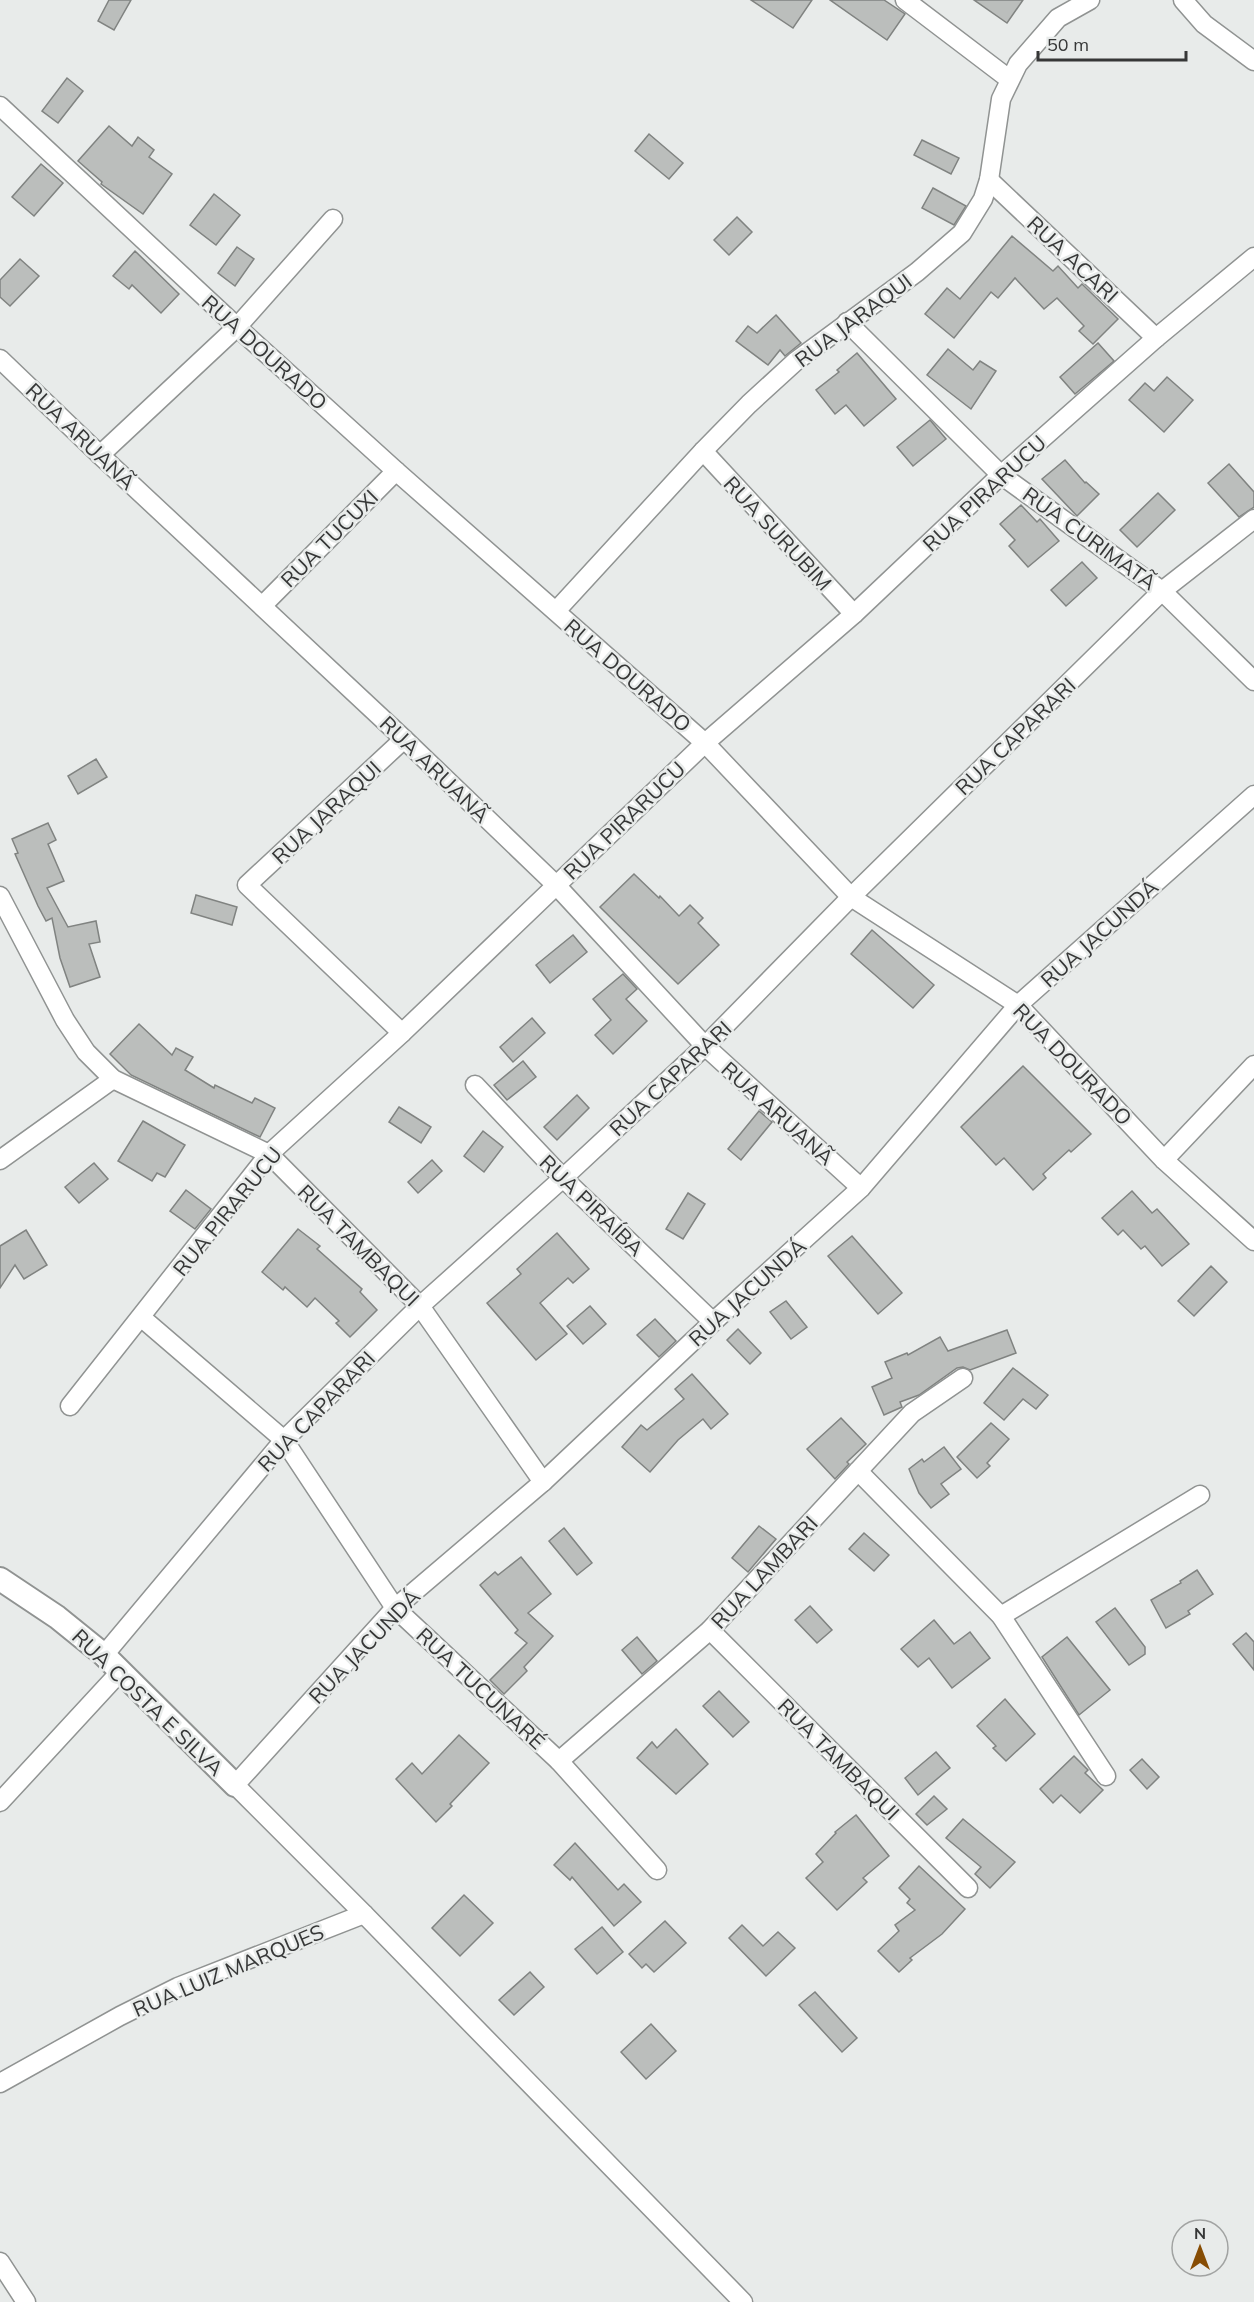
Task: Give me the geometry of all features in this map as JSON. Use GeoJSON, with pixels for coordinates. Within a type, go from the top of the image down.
{"type":"FeatureCollection","features":[{"type":"Feature","properties":{"kind":"street"},"geometry":{"type":"LineString","coordinates":[[905,0],[1009,79]]}},
{"type":"Feature","properties":{"kind":"street","name":"RUA JARAQUI"},"geometry":{"type":"LineString","coordinates":[[556,612],[749,404],[796,361],[917,272],[962,233],[983,199],[989,180],[1001,99],[1009,79],[1018,64],[1058,18],[1090,0]]}},
{"type":"Feature","properties":{"kind":"street"},"geometry":{"type":"LineString","coordinates":[[1183,0],[1204,24],[1254,62]]}},
{"type":"Feature","properties":{"kind":"street","name":"RUA DOURADO"},"geometry":{"type":"LineString","coordinates":[[0,106],[237,327],[396,471],[705,742],[851,897],[1018,1005],[1164,1160],[1254,1241]]}},
{"type":"Feature","properties":{"kind":"street","name":"RUA ACARI"},"geometry":{"type":"LineString","coordinates":[[989,180],[1156,338]]}},
{"type":"Feature","properties":{"kind":"street"},"geometry":{"type":"LineString","coordinates":[[100,455],[237,327],[333,219]]}},
{"type":"Feature","properties":{"kind":"street","name":"RUA PIRARUCU"},"geometry":{"type":"LineString","coordinates":[[70,1406],[142,1318],[269,1154],[402,1033],[705,742],[854,614],[1001,475],[1156,338],[1254,257]]}},
{"type":"Feature","properties":{"kind":"street","name":"RUA CURIMATÃ"},"geometry":{"type":"LineString","coordinates":[[847,322],[1001,475],[1162,591],[1254,681]]}},
{"type":"Feature","properties":{"kind":"street","name":"RUA ARUANÃ"},"geometry":{"type":"LineString","coordinates":[[0,358],[556,885],[705,1046],[861,1188]]}},
{"type":"Feature","properties":{"kind":"street","name":"RUA SURUBIM"},"geometry":{"type":"LineString","coordinates":[[703,451],[854,614]]}},
{"type":"Feature","properties":{"kind":"street","name":"RUA TUCUXI"},"geometry":{"type":"LineString","coordinates":[[263,605],[396,471]]}},
{"type":"Feature","properties":{"kind":"street","name":"RUA CAPARARI"},"geometry":{"type":"LineString","coordinates":[[104,1655],[284,1440],[420,1306],[563,1178],[705,1046],[851,897],[1162,591],[1254,519]]}},
{"type":"Feature","properties":{"kind":"street","name":"RUA JARAQUI"},"geometry":{"type":"LineString","coordinates":[[402,1033],[247,885],[404,739]]}},
{"type":"Feature","properties":{"kind":"street","name":"RUA JACUNDÁ"},"geometry":{"type":"LineString","coordinates":[[235,1785],[395,1608],[543,1482],[713,1322],[861,1188],[1018,1005],[1254,795]]}},
{"type":"Feature","properties":{"kind":"street","name":"RUA TAMBAQUI"},"geometry":{"type":"LineString","coordinates":[[0,896],[65,1020],[86,1052],[113,1079],[269,1154],[420,1306],[543,1482]]}},
{"type":"Feature","properties":{"kind":"street"},"geometry":{"type":"LineString","coordinates":[[1164,1160],[1254,1065]]}},
{"type":"Feature","properties":{"kind":"street"},"geometry":{"type":"LineString","coordinates":[[0,1160],[113,1079]]}},
{"type":"Feature","properties":{"kind":"street","name":"RUA PIRAÍBA"},"geometry":{"type":"LineString","coordinates":[[475,1085],[563,1178],[713,1322]]}},
{"type":"Feature","properties":{"kind":"street","name":"RUA TUCUNARÉ"},"geometry":{"type":"LineString","coordinates":[[142,1318],[284,1440],[395,1608],[559,1761],[657,1870]]}},
{"type":"Feature","properties":{"kind":"street","name":"RUA LAMBARI"},"geometry":{"type":"LineString","coordinates":[[559,1761],[710,1630],[912,1413],[963,1378]]}},
{"type":"Feature","properties":{"kind":"street"},"geometry":{"type":"LineString","coordinates":[[858,1470],[1001,1616],[1106,1776]]}},
{"type":"Feature","properties":{"kind":"street"},"geometry":{"type":"LineString","coordinates":[[1001,1616],[1200,1495]]}},
{"type":"Feature","properties":{"kind":"street","name":"RUA COSTA E SILVA"},"geometry":{"type":"LineString","coordinates":[[0,1579],[57,1617],[104,1655],[235,1785]]}},
{"type":"Feature","properties":{"kind":"street","name":"RUA TAMBAQUI"},"geometry":{"type":"LineString","coordinates":[[710,1630],[968,1888]]}},
{"type":"Feature","properties":{"kind":"street"},"geometry":{"type":"LineString","coordinates":[[0,1802],[120,1672]]}},
{"type":"Feature","properties":{"kind":"street"},"geometry":{"type":"LineString","coordinates":[[235,1785],[743,2302]]}},
{"type":"Feature","properties":{"kind":"street","name":"RUA LUIZ MARQUES"},"geometry":{"type":"LineString","coordinates":[[0,2083],[120,2016],[178,1987],[364,1914]]}},
{"type":"Feature","properties":{"kind":"street"},"geometry":{"type":"LineString","coordinates":[[0,2262],[26,2302]]}},
{"type":"Feature","properties":{"kind":"building"},"geometry":{"type":"Polygon","coordinates":[[[109,0],[131,0],[114,30],[98,21],[109,0]]]}},
{"type":"Feature","properties":{"kind":"building"},"geometry":{"type":"Polygon","coordinates":[[[751,0],[812,0],[793,28],[751,0]]]}},
{"type":"Feature","properties":{"kind":"building"},"geometry":{"type":"Polygon","coordinates":[[[830,0],[884,0],[905,14],[887,40],[830,0]]]}},
{"type":"Feature","properties":{"kind":"building"},"geometry":{"type":"Polygon","coordinates":[[[974,0],[1023,0],[1007,23],[974,0]]]}},
{"type":"Feature","properties":{"kind":"building"},"geometry":{"type":"Polygon","coordinates":[[[67,78],[83,91],[58,123],[42,111],[67,78]]]}},
{"type":"Feature","properties":{"kind":"building"},"geometry":{"type":"Polygon","coordinates":[[[109,126],[132,146],[138,137],[154,150],[149,157],[172,174],[143,214],[101,184],[102,182],[78,161],[109,126]]]}},
{"type":"Feature","properties":{"kind":"building"},"geometry":{"type":"Polygon","coordinates":[[[649,134],[683,163],[669,179],[635,151],[649,134]]]}},
{"type":"Feature","properties":{"kind":"building"},"geometry":{"type":"Polygon","coordinates":[[[922,140],[959,158],[951,174],[914,155],[922,140]]]}},
{"type":"Feature","properties":{"kind":"building"},"geometry":{"type":"Polygon","coordinates":[[[41,164],[63,183],[34,216],[12,197],[41,164]]]}},
{"type":"Feature","properties":{"kind":"building"},"geometry":{"type":"Polygon","coordinates":[[[933,188],[966,206],[954,225],[922,208],[933,188]]]}},
{"type":"Feature","properties":{"kind":"building"},"geometry":{"type":"Polygon","coordinates":[[[214,194],[240,215],[216,245],[190,225],[214,194]]]}},
{"type":"Feature","properties":{"kind":"building"},"geometry":{"type":"Polygon","coordinates":[[[737,217],[752,232],[729,255],[714,240],[737,217]]]}},
{"type":"Feature","properties":{"kind":"building"},"geometry":{"type":"Polygon","coordinates":[[[1012,236],[1053,271],[1058,266],[1078,288],[1082,284],[1118,319],[1093,344],[1079,331],[1084,326],[1057,298],[1044,309],[1015,278],[998,298],[991,292],[954,338],[925,314],[947,288],[960,299],[1012,236]]]}},
{"type":"Feature","properties":{"kind":"building"},"geometry":{"type":"Polygon","coordinates":[[[237,247],[254,259],[235,286],[218,273],[237,247]]]}},
{"type":"Feature","properties":{"kind":"building"},"geometry":{"type":"Polygon","coordinates":[[[135,251],[179,294],[161,313],[132,285],[129,289],[113,276],[135,251]]]}},
{"type":"Feature","properties":{"kind":"building"},"geometry":{"type":"Polygon","coordinates":[[[20,259],[39,276],[10,306],[0,297],[0,280],[20,259]]]}},
{"type":"Feature","properties":{"kind":"building"},"geometry":{"type":"Polygon","coordinates":[[[776,315],[801,343],[785,356],[780,350],[768,365],[736,341],[748,326],[757,333],[776,315]]]}},
{"type":"Feature","properties":{"kind":"building"},"geometry":{"type":"Polygon","coordinates":[[[1098,343],[1114,361],[1075,394],[1060,377],[1098,343]]]}},
{"type":"Feature","properties":{"kind":"building"},"geometry":{"type":"Polygon","coordinates":[[[948,349],[973,370],[980,361],[996,371],[971,409],[927,375],[948,349]]]}},
{"type":"Feature","properties":{"kind":"building"},"geometry":{"type":"Polygon","coordinates":[[[857,353],[896,399],[864,426],[846,405],[835,414],[816,390],[839,372],[837,370],[857,353]]]}},
{"type":"Feature","properties":{"kind":"building"},"geometry":{"type":"Polygon","coordinates":[[[1167,377],[1193,400],[1164,432],[1129,400],[1145,383],[1154,391],[1167,377]]]}},
{"type":"Feature","properties":{"kind":"building"},"geometry":{"type":"Polygon","coordinates":[[[930,420],[946,439],[913,466],[897,447],[930,420]]]}},
{"type":"Feature","properties":{"kind":"building"},"geometry":{"type":"Polygon","coordinates":[[[1065,460],[1085,483],[1099,494],[1077,516],[1042,479],[1065,460]]]}},
{"type":"Feature","properties":{"kind":"building"},"geometry":{"type":"Polygon","coordinates":[[[1229,464],[1254,492],[1254,507],[1239,517],[1208,483],[1229,464]]]}},
{"type":"Feature","properties":{"kind":"building"},"geometry":{"type":"Polygon","coordinates":[[[1158,493],[1175,510],[1137,547],[1120,530],[1158,493]]]}},
{"type":"Feature","properties":{"kind":"building"},"geometry":{"type":"Polygon","coordinates":[[[1021,505],[1037,522],[1040,519],[1059,541],[1028,567],[1009,546],[1015,540],[1000,524],[1021,505]]]}},
{"type":"Feature","properties":{"kind":"building"},"geometry":{"type":"Polygon","coordinates":[[[1082,562],[1097,578],[1066,606],[1051,590],[1082,562]]]}},
{"type":"Feature","properties":{"kind":"building"},"geometry":{"type":"Polygon","coordinates":[[[96,759],[107,777],[78,794],[68,776],[96,759]]]}},
{"type":"Feature","properties":{"kind":"building"},"geometry":{"type":"Polygon","coordinates":[[[48,823],[56,840],[48,844],[64,881],[47,888],[68,927],[96,921],[100,942],[89,944],[100,977],[70,987],[60,958],[52,918],[46,921],[38,906],[15,854],[18,853],[12,839],[48,823]]]}},
{"type":"Feature","properties":{"kind":"building"},"geometry":{"type":"Polygon","coordinates":[[[634,874],[679,916],[690,905],[703,918],[698,923],[719,945],[678,984],[600,907],[634,874]]]}},
{"type":"Feature","properties":{"kind":"building"},"geometry":{"type":"Polygon","coordinates":[[[196,895],[237,907],[232,925],[191,913],[196,895]]]}},
{"type":"Feature","properties":{"kind":"building"},"geometry":{"type":"Polygon","coordinates":[[[872,930],[934,985],[913,1008],[851,954],[872,930]]]}},
{"type":"Feature","properties":{"kind":"building"},"geometry":{"type":"Polygon","coordinates":[[[573,935],[587,952],[550,983],[536,965],[573,935]]]}},
{"type":"Feature","properties":{"kind":"building"},"geometry":{"type":"Polygon","coordinates":[[[623,974],[637,989],[626,999],[647,1021],[613,1054],[595,1035],[611,1020],[593,999],[623,974]]]}},
{"type":"Feature","properties":{"kind":"building"},"geometry":{"type":"Polygon","coordinates":[[[532,1018],[545,1033],[513,1062],[500,1047],[532,1018]]]}},
{"type":"Feature","properties":{"kind":"building"},"geometry":{"type":"Polygon","coordinates":[[[139,1024],[172,1055],[176,1048],[193,1057],[185,1070],[214,1088],[215,1085],[252,1103],[255,1098],[275,1108],[260,1137],[131,1075],[110,1054],[139,1024]]]}},
{"type":"Feature","properties":{"kind":"building"},"geometry":{"type":"Polygon","coordinates":[[[523,1061],[536,1077],[507,1100],[494,1085],[523,1061]]]}},
{"type":"Feature","properties":{"kind":"building"},"geometry":{"type":"Polygon","coordinates":[[[1023,1066],[1091,1134],[1043,1174],[1046,1178],[1033,1190],[1004,1158],[996,1165],[961,1127],[1023,1066]]]}},
{"type":"Feature","properties":{"kind":"building"},"geometry":{"type":"Polygon","coordinates":[[[577,1095],[589,1108],[557,1140],[544,1127],[577,1095]]]}},
{"type":"Feature","properties":{"kind":"building"},"geometry":{"type":"Polygon","coordinates":[[[399,1107],[431,1127],[421,1143],[389,1122],[399,1107]]]}},
{"type":"Feature","properties":{"kind":"building"},"geometry":{"type":"Polygon","coordinates":[[[759,1111],[772,1122],[741,1160],[728,1149],[759,1111]]]}},
{"type":"Feature","properties":{"kind":"building"},"geometry":{"type":"Polygon","coordinates":[[[143,1121],[185,1145],[165,1177],[157,1173],[152,1181],[118,1161],[143,1121]]]}},
{"type":"Feature","properties":{"kind":"building"},"geometry":{"type":"Polygon","coordinates":[[[483,1131],[503,1147],[484,1172],[464,1156],[483,1131]]]}},
{"type":"Feature","properties":{"kind":"building"},"geometry":{"type":"Polygon","coordinates":[[[432,1160],[442,1171],[418,1193],[408,1182],[432,1160]]]}},
{"type":"Feature","properties":{"kind":"building"},"geometry":{"type":"Polygon","coordinates":[[[94,1163],[108,1179],[79,1203],[65,1187],[94,1163]]]}},
{"type":"Feature","properties":{"kind":"building"},"geometry":{"type":"Polygon","coordinates":[[[186,1190],[211,1209],[195,1229],[170,1211],[186,1190]]]}},
{"type":"Feature","properties":{"kind":"building"},"geometry":{"type":"Polygon","coordinates":[[[1132,1191],[1152,1213],[1157,1209],[1189,1244],[1162,1266],[1145,1246],[1141,1249],[1123,1230],[1118,1235],[1102,1218],[1132,1191]]]}},
{"type":"Feature","properties":{"kind":"building"},"geometry":{"type":"Polygon","coordinates":[[[688,1193],[705,1204],[683,1239],[666,1229],[688,1193]]]}},
{"type":"Feature","properties":{"kind":"building"},"geometry":{"type":"Polygon","coordinates":[[[298,1229],[320,1246],[317,1249],[362,1289],[360,1292],[377,1310],[350,1337],[336,1323],[339,1321],[315,1298],[307,1307],[285,1287],[283,1290],[262,1272],[298,1229]]]}},
{"type":"Feature","properties":{"kind":"building"},"geometry":{"type":"Polygon","coordinates":[[[26,1230],[47,1265],[24,1279],[15,1265],[0,1288],[0,1246],[26,1230]]]}},
{"type":"Feature","properties":{"kind":"building"},"geometry":{"type":"Polygon","coordinates":[[[557,1233],[589,1269],[573,1283],[568,1278],[540,1303],[567,1334],[536,1360],[487,1303],[521,1274],[517,1269],[557,1233]]]}},
{"type":"Feature","properties":{"kind":"building"},"geometry":{"type":"Polygon","coordinates":[[[852,1236],[902,1293],[878,1314],[828,1256],[852,1236]]]}},
{"type":"Feature","properties":{"kind":"building"},"geometry":{"type":"Polygon","coordinates":[[[1211,1266],[1227,1282],[1194,1316],[1178,1301],[1211,1266]]]}},
{"type":"Feature","properties":{"kind":"building"},"geometry":{"type":"Polygon","coordinates":[[[786,1301],[807,1327],[791,1339],[770,1312],[786,1301]]]}},
{"type":"Feature","properties":{"kind":"building"},"geometry":{"type":"Polygon","coordinates":[[[590,1306],[606,1324],[583,1344],[567,1326],[590,1306]]]}},
{"type":"Feature","properties":{"kind":"building"},"geometry":{"type":"Polygon","coordinates":[[[655,1319],[676,1341],[659,1357],[637,1335],[655,1319]]]}},
{"type":"Feature","properties":{"kind":"building"},"geometry":{"type":"Polygon","coordinates":[[[738,1329],[761,1353],[750,1364],[727,1340],[738,1329]]]}},
{"type":"Feature","properties":{"kind":"building"},"geometry":{"type":"Polygon","coordinates":[[[1007,1330],[1016,1353],[970,1370],[963,1367],[957,1368],[919,1395],[900,1402],[902,1407],[884,1415],[872,1387],[892,1378],[885,1362],[907,1353],[908,1355],[940,1337],[948,1351],[1007,1330]]]}},
{"type":"Feature","properties":{"kind":"building"},"geometry":{"type":"Polygon","coordinates":[[[1013,1368],[1048,1395],[1036,1409],[1023,1399],[1004,1420],[984,1403],[1013,1368]]]}},
{"type":"Feature","properties":{"kind":"building"},"geometry":{"type":"Polygon","coordinates":[[[692,1374],[728,1414],[711,1429],[703,1419],[678,1440],[650,1472],[622,1447],[641,1425],[647,1430],[684,1399],[675,1389],[692,1374]]]}},
{"type":"Feature","properties":{"kind":"building"},"geometry":{"type":"Polygon","coordinates":[[[841,1418],[866,1444],[847,1462],[849,1464],[835,1479],[807,1449],[841,1418]]]}},
{"type":"Feature","properties":{"kind":"building"},"geometry":{"type":"Polygon","coordinates":[[[991,1423],[1009,1439],[987,1463],[990,1466],[977,1478],[957,1457],[991,1423]]]}},
{"type":"Feature","properties":{"kind":"building"},"geometry":{"type":"Polygon","coordinates":[[[944,1447],[961,1469],[941,1484],[949,1494],[931,1508],[919,1493],[909,1469],[922,1459],[924,1462],[944,1447]]]}},
{"type":"Feature","properties":{"kind":"building"},"geometry":{"type":"Polygon","coordinates":[[[759,1526],[776,1539],[748,1572],[732,1558],[759,1526]]]}},
{"type":"Feature","properties":{"kind":"building"},"geometry":{"type":"Polygon","coordinates":[[[564,1528],[592,1563],[577,1575],[549,1541],[564,1528]]]}},
{"type":"Feature","properties":{"kind":"building"},"geometry":{"type":"Polygon","coordinates":[[[864,1533],[889,1555],[874,1571],[849,1549],[864,1533]]]}},
{"type":"Feature","properties":{"kind":"building"},"geometry":{"type":"Polygon","coordinates":[[[521,1557],[551,1594],[528,1613],[553,1636],[524,1667],[527,1671],[504,1694],[490,1680],[527,1643],[515,1633],[518,1630],[480,1585],[495,1572],[498,1575],[521,1557]]]}},
{"type":"Feature","properties":{"kind":"building"},"geometry":{"type":"Polygon","coordinates":[[[1197,1570],[1213,1594],[1188,1611],[1190,1614],[1166,1628],[1151,1600],[1181,1583],[1180,1581],[1197,1570]]]}},
{"type":"Feature","properties":{"kind":"building"},"geometry":{"type":"Polygon","coordinates":[[[810,1606],[832,1630],[817,1643],[795,1620],[810,1606]]]}},
{"type":"Feature","properties":{"kind":"building"},"geometry":{"type":"Polygon","coordinates":[[[1115,1608],[1145,1647],[1145,1654],[1129,1665],[1096,1622],[1115,1608]]]}},
{"type":"Feature","properties":{"kind":"building"},"geometry":{"type":"Polygon","coordinates":[[[934,1620],[954,1644],[970,1632],[990,1658],[952,1688],[929,1658],[918,1667],[901,1649],[934,1620]]]}},
{"type":"Feature","properties":{"kind":"building"},"geometry":{"type":"Polygon","coordinates":[[[1246,1633],[1254,1642],[1254,1670],[1233,1644],[1246,1633]]]}},
{"type":"Feature","properties":{"kind":"building"},"geometry":{"type":"Polygon","coordinates":[[[637,1637],[657,1661],[642,1674],[622,1650],[637,1637]]]}},
{"type":"Feature","properties":{"kind":"building"},"geometry":{"type":"Polygon","coordinates":[[[1067,1637],[1110,1690],[1079,1715],[1042,1657],[1067,1637]]]}},
{"type":"Feature","properties":{"kind":"building"},"geometry":{"type":"Polygon","coordinates":[[[719,1691],[749,1722],[733,1737],[703,1706],[719,1691]]]}},
{"type":"Feature","properties":{"kind":"building"},"geometry":{"type":"Polygon","coordinates":[[[1005,1699],[1035,1734],[1006,1761],[993,1748],[996,1746],[977,1726],[1005,1699]]]}},
{"type":"Feature","properties":{"kind":"building"},"geometry":{"type":"Polygon","coordinates":[[[676,1729],[708,1764],[676,1794],[637,1758],[652,1742],[657,1748],[676,1729]]]}},
{"type":"Feature","properties":{"kind":"building"},"geometry":{"type":"Polygon","coordinates":[[[459,1735],[489,1763],[436,1822],[396,1779],[412,1763],[422,1774],[459,1735]]]}},
{"type":"Feature","properties":{"kind":"building"},"geometry":{"type":"Polygon","coordinates":[[[936,1752],[950,1768],[918,1795],[905,1778],[936,1752]]]}},
{"type":"Feature","properties":{"kind":"building"},"geometry":{"type":"Polygon","coordinates":[[[1074,1756],[1088,1770],[1085,1773],[1103,1790],[1080,1813],[1061,1795],[1053,1803],[1040,1789],[1074,1756]]]}},
{"type":"Feature","properties":{"kind":"building"},"geometry":{"type":"Polygon","coordinates":[[[1142,1759],[1159,1777],[1147,1789],[1130,1770],[1142,1759]]]}},
{"type":"Feature","properties":{"kind":"building"},"geometry":{"type":"Polygon","coordinates":[[[934,1796],[947,1809],[927,1825],[916,1814],[934,1796]]]}},
{"type":"Feature","properties":{"kind":"building"},"geometry":{"type":"Polygon","coordinates":[[[856,1815],[889,1856],[863,1878],[867,1882],[837,1910],[806,1878],[823,1862],[816,1854],[835,1832],[856,1815]]]}},
{"type":"Feature","properties":{"kind":"building"},"geometry":{"type":"Polygon","coordinates":[[[963,1819],[1015,1862],[990,1888],[975,1874],[981,1867],[946,1838],[963,1819]]]}},
{"type":"Feature","properties":{"kind":"building"},"geometry":{"type":"Polygon","coordinates":[[[575,1843],[618,1890],[624,1884],[641,1902],[614,1926],[572,1877],[570,1880],[554,1865],[575,1843]]]}},
{"type":"Feature","properties":{"kind":"building"},"geometry":{"type":"Polygon","coordinates":[[[919,1866],[965,1909],[942,1934],[910,1958],[912,1960],[899,1972],[878,1951],[899,1931],[895,1925],[915,1910],[907,1903],[910,1899],[899,1888],[919,1866]]]}},
{"type":"Feature","properties":{"kind":"building"},"geometry":{"type":"Polygon","coordinates":[[[464,1895],[493,1923],[460,1956],[432,1928],[464,1895]]]}},
{"type":"Feature","properties":{"kind":"building"},"geometry":{"type":"Polygon","coordinates":[[[665,1921],[686,1943],[654,1972],[646,1964],[642,1968],[629,1954],[665,1921]]]}},
{"type":"Feature","properties":{"kind":"building"},"geometry":{"type":"Polygon","coordinates":[[[742,1925],[763,1946],[778,1932],[795,1948],[766,1976],[729,1938],[742,1925]]]}},
{"type":"Feature","properties":{"kind":"building"},"geometry":{"type":"Polygon","coordinates":[[[602,1927],[623,1952],[597,1974],[575,1949],[602,1927]]]}},
{"type":"Feature","properties":{"kind":"building"},"geometry":{"type":"Polygon","coordinates":[[[530,1972],[544,1987],[514,2015],[499,2000],[530,1972]]]}},
{"type":"Feature","properties":{"kind":"building"},"geometry":{"type":"Polygon","coordinates":[[[815,1992],[857,2038],[842,2052],[799,2005],[815,1992]]]}},
{"type":"Feature","properties":{"kind":"building"},"geometry":{"type":"Polygon","coordinates":[[[651,2024],[676,2051],[646,2079],[621,2052],[651,2024]]]}}]}
